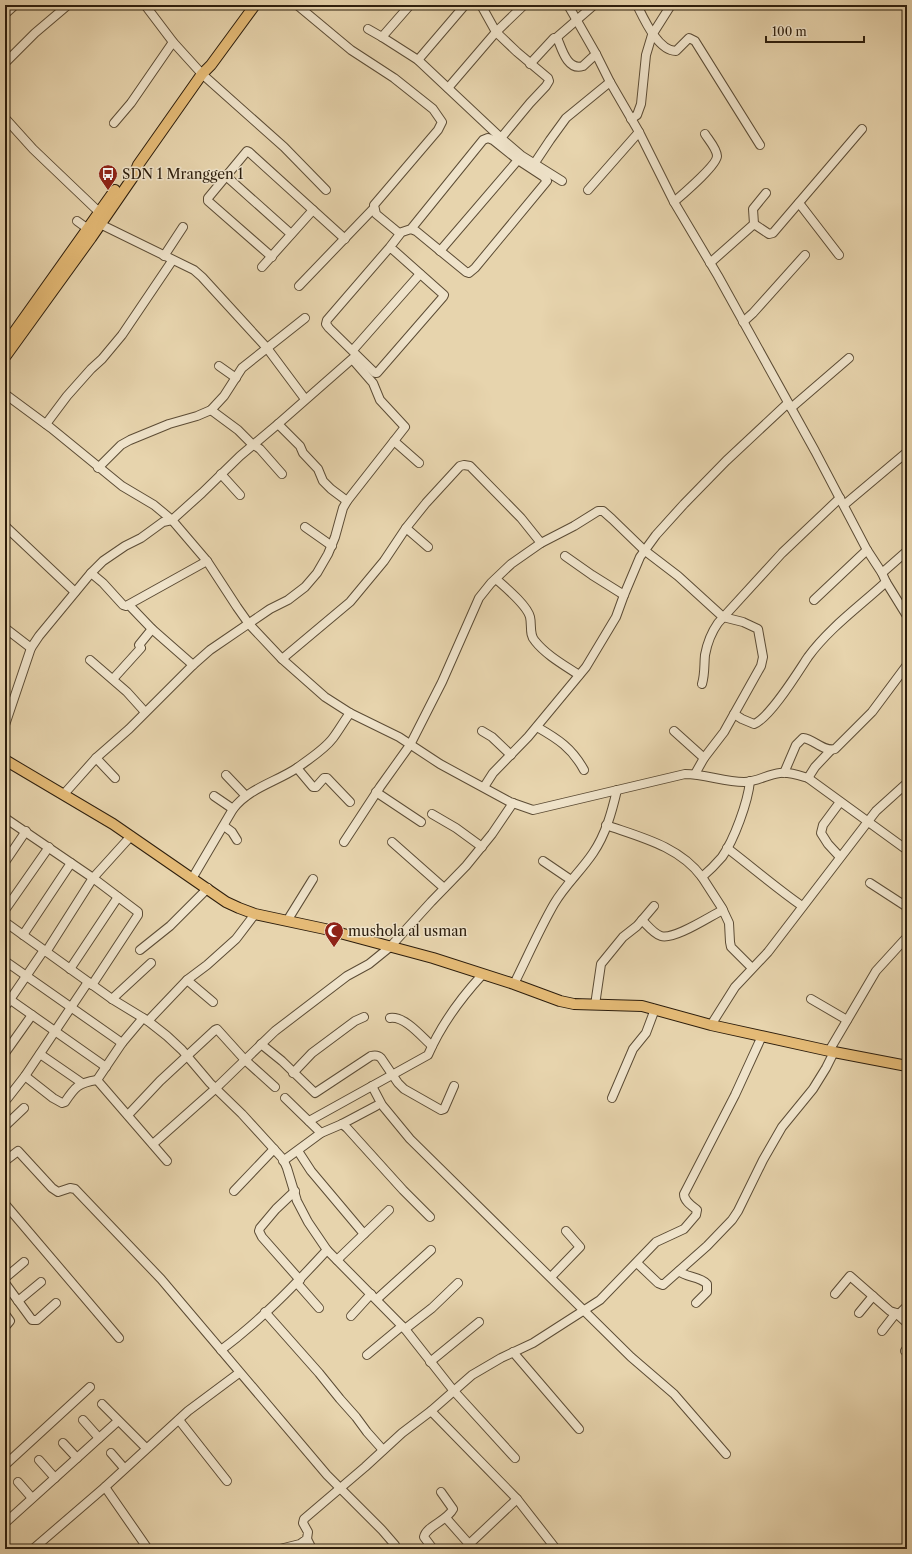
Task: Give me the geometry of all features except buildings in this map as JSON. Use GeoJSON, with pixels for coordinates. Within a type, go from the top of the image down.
{"type":"FeatureCollection","features":[{"type":"Feature","properties":{"kind":"main road"},"geometry":{"type":"LineString","coordinates":[[88,234],[100,224],[133,177],[138,165],[202,74],[211,65],[255,5]]}},
{"type":"Feature","properties":{"kind":"main road"},"geometry":{"type":"LineString","coordinates":[[5,358],[9,340],[88,234],[99,212],[127,173],[138,165]]}},
{"type":"Feature","properties":{"kind":"main road"},"geometry":{"type":"LineString","coordinates":[[5,760],[64,794],[131,836],[239,908],[255,914],[325,929],[433,958],[482,975],[514,984],[560,1001],[574,1004],[642,1006],[712,1025],[907,1066]]}},
{"type":"Feature","properties":{"kind":"street"},"geometry":{"type":"LineString","coordinates":[[5,14],[14,5]]}},
{"type":"Feature","properties":{"kind":"street"},"geometry":{"type":"LineString","coordinates":[[5,63],[35,33],[68,5]]}},
{"type":"Feature","properties":{"kind":"street"},"geometry":{"type":"LineString","coordinates":[[145,5],[173,42],[202,74],[284,147],[326,190]]}},
{"type":"Feature","properties":{"kind":"street"},"geometry":{"type":"LineString","coordinates":[[297,5],[352,50],[405,87],[433,109],[442,122],[438,130],[375,203],[374,208],[300,286]]}},
{"type":"Feature","properties":{"kind":"street"},"geometry":{"type":"LineString","coordinates":[[382,36],[410,5]]}},
{"type":"Feature","properties":{"kind":"street"},"geometry":{"type":"LineString","coordinates":[[418,60],[465,5]]}},
{"type":"Feature","properties":{"kind":"street"},"geometry":{"type":"LineString","coordinates":[[481,5],[496,32],[530,64],[548,78],[549,81],[502,138]]}},
{"type":"Feature","properties":{"kind":"street"},"geometry":{"type":"LineString","coordinates":[[448,88],[496,32],[524,5]]}},
{"type":"Feature","properties":{"kind":"street"},"geometry":{"type":"LineString","coordinates":[[568,5],[639,132],[674,202],[743,322],[867,550],[907,616]]}},
{"type":"Feature","properties":{"kind":"street"},"geometry":{"type":"LineString","coordinates":[[530,64],[552,40],[594,5]]}},
{"type":"Feature","properties":{"kind":"street"},"geometry":{"type":"LineString","coordinates":[[637,5],[652,35],[673,51],[678,50],[689,38],[695,41],[760,145]]}},
{"type":"Feature","properties":{"kind":"street"},"geometry":{"type":"LineString","coordinates":[[632,119],[637,115],[641,104],[646,55],[652,35],[671,5]]}},
{"type":"Feature","properties":{"kind":"street"},"geometry":{"type":"LineString","coordinates":[[368,29],[382,36],[418,60],[522,156],[562,181]]}},
{"type":"Feature","properties":{"kind":"street"},"geometry":{"type":"LineString","coordinates":[[556,38],[568,62],[576,67],[583,66],[596,54]]}},
{"type":"Feature","properties":{"kind":"street"},"geometry":{"type":"LineString","coordinates":[[114,123],[131,103],[173,42]]}},
{"type":"Feature","properties":{"kind":"street"},"geometry":{"type":"LineString","coordinates":[[534,164],[566,118],[610,82]]}},
{"type":"Feature","properties":{"kind":"street"},"geometry":{"type":"LineString","coordinates":[[5,118],[38,154],[99,212]]}},
{"type":"Feature","properties":{"kind":"street"},"geometry":{"type":"LineString","coordinates":[[754,224],[771,234],[862,129]]}},
{"type":"Feature","properties":{"kind":"street"},"geometry":{"type":"LineString","coordinates":[[588,190],[639,132]]}},
{"type":"Feature","properties":{"kind":"street"},"geometry":{"type":"LineString","coordinates":[[674,202],[710,168],[716,160],[717,153],[705,134]]}},
{"type":"Feature","properties":{"kind":"street"},"geometry":{"type":"LineString","coordinates":[[390,247],[444,295],[377,373],[372,371],[353,350],[329,328],[326,324],[326,320],[400,234],[411,229],[483,140],[488,138],[493,140],[518,160],[544,177],[546,181],[545,185],[475,268],[469,272],[466,272],[417,232],[411,229]]}},
{"type":"Feature","properties":{"kind":"street"},"geometry":{"type":"LineString","coordinates":[[272,257],[208,201],[208,198],[247,152],[249,152],[345,239]]}},
{"type":"Feature","properties":{"kind":"street"},"geometry":{"type":"LineString","coordinates":[[440,251],[518,160]]}},
{"type":"Feature","properties":{"kind":"street"},"geometry":{"type":"LineString","coordinates":[[226,176],[291,234]]}},
{"type":"Feature","properties":{"kind":"street"},"geometry":{"type":"LineString","coordinates":[[754,224],[753,210],[766,193]]}},
{"type":"Feature","properties":{"kind":"street"},"geometry":{"type":"LineString","coordinates":[[799,203],[839,255]]}},
{"type":"Feature","properties":{"kind":"street"},"geometry":{"type":"LineString","coordinates":[[374,208],[376,214],[400,234]]}},
{"type":"Feature","properties":{"kind":"street"},"geometry":{"type":"LineString","coordinates":[[262,267],[312,210]]}},
{"type":"Feature","properties":{"kind":"street"},"geometry":{"type":"LineString","coordinates":[[77,221],[88,234]]}},
{"type":"Feature","properties":{"kind":"street"},"geometry":{"type":"LineString","coordinates":[[100,224],[194,270],[267,348],[305,399]]}},
{"type":"Feature","properties":{"kind":"street"},"geometry":{"type":"LineString","coordinates":[[710,263],[754,224]]}},
{"type":"Feature","properties":{"kind":"street"},"geometry":{"type":"LineString","coordinates":[[164,256],[183,226]]}},
{"type":"Feature","properties":{"kind":"street"},"geometry":{"type":"LineString","coordinates":[[743,322],[753,314],[805,255]]}},
{"type":"Feature","properties":{"kind":"street"},"geometry":{"type":"LineString","coordinates":[[46,424],[67,396],[102,359],[122,335],[172,260]]}},
{"type":"Feature","properties":{"kind":"street"},"geometry":{"type":"LineString","coordinates":[[353,350],[420,274]]}},
{"type":"Feature","properties":{"kind":"street"},"geometry":{"type":"LineString","coordinates":[[98,468],[121,445],[130,440],[169,424],[197,416],[211,410],[224,396],[242,368],[305,318]]}},
{"type":"Feature","properties":{"kind":"street"},"geometry":{"type":"LineString","coordinates":[[484,787],[493,773],[512,755],[537,727],[586,666],[616,617],[644,550],[684,504],[755,433],[849,358]]}},
{"type":"Feature","properties":{"kind":"street"},"geometry":{"type":"LineString","coordinates":[[5,725],[8,706],[31,648],[39,636],[91,573],[103,561],[125,546],[141,538],[163,522],[172,520],[221,474],[352,359],[373,382],[380,400],[405,427],[347,501],[343,508],[332,546],[324,563],[305,587],[288,600],[270,609],[210,650],[193,665],[96,758],[64,794]]}},
{"type":"Feature","properties":{"kind":"street"},"geometry":{"type":"LineString","coordinates":[[219,366],[236,378]]}},
{"type":"Feature","properties":{"kind":"street"},"geometry":{"type":"LineString","coordinates":[[5,394],[46,424],[98,468],[122,486],[154,505],[172,520],[207,561],[236,607],[250,624],[282,659],[325,697],[350,713],[399,737],[440,764],[513,803],[533,810],[685,774],[695,774],[743,782],[758,780],[779,773],[793,773],[808,778],[907,850]]}},
{"type":"Feature","properties":{"kind":"street"},"geometry":{"type":"LineString","coordinates":[[211,410],[260,449],[282,474]]}},
{"type":"Feature","properties":{"kind":"street"},"geometry":{"type":"LineString","coordinates":[[278,424],[300,446],[318,469],[323,481],[347,501]]}},
{"type":"Feature","properties":{"kind":"street"},"geometry":{"type":"LineString","coordinates":[[394,441],[419,464]]}},
{"type":"Feature","properties":{"kind":"street"},"geometry":{"type":"LineString","coordinates":[[844,506],[907,452]]}},
{"type":"Feature","properties":{"kind":"street"},"geometry":{"type":"LineString","coordinates":[[282,659],[350,602],[384,561],[406,528],[426,503],[460,466],[470,466],[495,492],[504,499],[541,543]]}},
{"type":"Feature","properties":{"kind":"street"},"geometry":{"type":"LineString","coordinates":[[221,474],[240,495]]}},
{"type":"Feature","properties":{"kind":"street"},"geometry":{"type":"LineString","coordinates":[[702,684],[705,654],[709,640],[723,617],[782,553],[840,498]]}},
{"type":"Feature","properties":{"kind":"street"},"geometry":{"type":"LineString","coordinates":[[344,842],[376,792],[410,744],[442,682],[479,598],[511,564],[541,543],[574,526],[598,511],[601,511],[644,550],[678,576],[723,617],[754,626],[758,629],[763,657],[761,666],[724,732],[704,758],[695,774]]}},
{"type":"Feature","properties":{"kind":"street"},"geometry":{"type":"LineString","coordinates":[[5,526],[75,592]]}},
{"type":"Feature","properties":{"kind":"street"},"geometry":{"type":"LineString","coordinates":[[304,527],[332,546]]}},
{"type":"Feature","properties":{"kind":"street"},"geometry":{"type":"LineString","coordinates":[[406,528],[428,547]]}},
{"type":"Feature","properties":{"kind":"street"},"geometry":{"type":"LineString","coordinates":[[814,600],[867,550]]}},
{"type":"Feature","properties":{"kind":"street"},"geometry":{"type":"LineString","coordinates":[[882,573],[907,551]]}},
{"type":"Feature","properties":{"kind":"street"},"geometry":{"type":"LineString","coordinates":[[565,556],[592,576],[624,595]]}},
{"type":"Feature","properties":{"kind":"street"},"geometry":{"type":"LineString","coordinates":[[91,573],[103,583],[123,605],[129,605],[207,561]]}},
{"type":"Feature","properties":{"kind":"street"},"geometry":{"type":"LineString","coordinates":[[496,579],[528,612],[533,640],[540,647],[579,675]]}},
{"type":"Feature","properties":{"kind":"street"},"geometry":{"type":"LineString","coordinates":[[734,714],[754,724],[763,718],[786,691],[809,656],[825,636],[886,582]]}},
{"type":"Feature","properties":{"kind":"street"},"geometry":{"type":"LineString","coordinates":[[129,605],[152,629],[193,665]]}},
{"type":"Feature","properties":{"kind":"street"},"geometry":{"type":"LineString","coordinates":[[5,628],[31,648]]}},
{"type":"Feature","properties":{"kind":"street"},"geometry":{"type":"LineString","coordinates":[[113,679],[141,648],[139,645],[152,629]]}},
{"type":"Feature","properties":{"kind":"street"},"geometry":{"type":"LineString","coordinates":[[90,660],[127,692],[145,712]]}},
{"type":"Feature","properties":{"kind":"street"},"geometry":{"type":"LineString","coordinates":[[808,778],[815,767],[831,750],[835,749],[872,712],[907,665]]}},
{"type":"Feature","properties":{"kind":"street"},"geometry":{"type":"LineString","coordinates":[[192,877],[239,801],[296,768],[328,744],[350,713]]}},
{"type":"Feature","properties":{"kind":"street"},"geometry":{"type":"LineString","coordinates":[[537,727],[572,751],[584,770]]}},
{"type":"Feature","properties":{"kind":"street"},"geometry":{"type":"LineString","coordinates":[[482,731],[492,737],[512,755]]}},
{"type":"Feature","properties":{"kind":"street"},"geometry":{"type":"LineString","coordinates":[[674,731],[704,758]]}},
{"type":"Feature","properties":{"kind":"street"},"geometry":{"type":"LineString","coordinates":[[784,773],[796,745],[803,738],[810,740],[823,748],[831,750]]}},
{"type":"Feature","properties":{"kind":"street"},"geometry":{"type":"LineString","coordinates":[[96,758],[115,778]]}},
{"type":"Feature","properties":{"kind":"street"},"geometry":{"type":"LineString","coordinates":[[296,768],[312,787],[316,787],[323,779],[327,778],[350,802]]}},
{"type":"Feature","properties":{"kind":"street"},"geometry":{"type":"LineString","coordinates":[[226,775],[246,796]]}},
{"type":"Feature","properties":{"kind":"street"},"geometry":{"type":"LineString","coordinates":[[702,877],[722,856],[727,848],[743,811],[749,792],[750,781]]}},
{"type":"Feature","properties":{"kind":"street"},"geometry":{"type":"LineString","coordinates":[[712,1025],[735,987],[768,952],[876,811],[907,783]]}},
{"type":"Feature","properties":{"kind":"street"},"geometry":{"type":"LineString","coordinates":[[514,984],[553,905],[594,851],[606,825],[617,790]]}},
{"type":"Feature","properties":{"kind":"street"},"geometry":{"type":"LineString","coordinates":[[376,792],[421,822]]}},
{"type":"Feature","properties":{"kind":"street"},"geometry":{"type":"LineString","coordinates":[[214,796],[233,809]]}},
{"type":"Feature","properties":{"kind":"street"},"geometry":{"type":"LineString","coordinates":[[840,802],[823,825],[821,833],[828,844],[840,857]]}},
{"type":"Feature","properties":{"kind":"street"},"geometry":{"type":"LineString","coordinates":[[153,1144],[216,1088],[275,1031],[319,996],[347,976],[369,964],[390,947],[466,866],[482,847],[513,803]]}},
{"type":"Feature","properties":{"kind":"street"},"geometry":{"type":"LineString","coordinates":[[432,814],[456,828],[482,847]]}},
{"type":"Feature","properties":{"kind":"street"},"geometry":{"type":"LineString","coordinates":[[5,818],[93,878],[136,911],[138,915],[55,1031],[25,1076],[7,1099],[5,1098]]}},
{"type":"Feature","properties":{"kind":"street"},"geometry":{"type":"LineString","coordinates":[[606,825],[667,848],[690,863],[702,877],[729,922],[731,947],[752,968]]}},
{"type":"Feature","properties":{"kind":"street"},"geometry":{"type":"LineString","coordinates":[[224,826],[238,840]]}},
{"type":"Feature","properties":{"kind":"street"},"geometry":{"type":"LineString","coordinates":[[5,862],[26,831]]}},
{"type":"Feature","properties":{"kind":"street"},"geometry":{"type":"LineString","coordinates":[[5,1007],[8,998],[45,951],[93,878],[131,836]]}},
{"type":"Feature","properties":{"kind":"street"},"geometry":{"type":"LineString","coordinates":[[392,842],[444,888]]}},
{"type":"Feature","properties":{"kind":"street"},"geometry":{"type":"LineString","coordinates":[[5,910],[49,847]]}},
{"type":"Feature","properties":{"kind":"street"},"geometry":{"type":"LineString","coordinates":[[727,848],[802,906]]}},
{"type":"Feature","properties":{"kind":"street"},"geometry":{"type":"LineString","coordinates":[[543,861],[571,880]]}},
{"type":"Feature","properties":{"kind":"street"},"geometry":{"type":"LineString","coordinates":[[23,935],[71,863]]}},
{"type":"Feature","properties":{"kind":"street"},"geometry":{"type":"LineString","coordinates":[[286,921],[313,879]]}},
{"type":"Feature","properties":{"kind":"street"},"geometry":{"type":"LineString","coordinates":[[870,883],[907,907]]}},
{"type":"Feature","properties":{"kind":"street"},"geometry":{"type":"LineString","coordinates":[[140,950],[161,934],[208,888]]}},
{"type":"Feature","properties":{"kind":"street"},"geometry":{"type":"LineString","coordinates":[[70,969],[118,897]]}},
{"type":"Feature","properties":{"kind":"street"},"geometry":{"type":"LineString","coordinates":[[595,1005],[600,964],[623,936],[642,920],[654,906]]}},
{"type":"Feature","properties":{"kind":"street"},"geometry":{"type":"LineString","coordinates":[[642,920],[660,936],[665,936],[677,934],[723,910]]}},
{"type":"Feature","properties":{"kind":"street"},"geometry":{"type":"LineString","coordinates":[[25,1076],[53,1098],[62,1103],[65,1102],[71,1093],[82,1083],[97,1080],[122,1043],[188,980],[236,939],[255,914]]}},
{"type":"Feature","properties":{"kind":"street"},"geometry":{"type":"LineString","coordinates":[[5,922],[112,999],[145,1020],[177,1045],[274,1149],[283,1161],[298,1201],[308,1222],[327,1250],[403,1327],[453,1390],[515,1458]]}},
{"type":"Feature","properties":{"kind":"street"},"geometry":{"type":"LineString","coordinates":[[636,1264],[661,1285],[667,1283],[707,1246],[732,1220],[782,1127],[813,1089],[826,1068],[832,1051],[847,1020],[876,971],[907,937]]}},
{"type":"Feature","properties":{"kind":"street"},"geometry":{"type":"LineString","coordinates":[[5,961],[122,1043]]}},
{"type":"Feature","properties":{"kind":"street"},"geometry":{"type":"LineString","coordinates":[[112,999],[151,963]]}},
{"type":"Feature","properties":{"kind":"street"},"geometry":{"type":"LineString","coordinates":[[309,1120],[428,1055],[448,1018],[464,995],[482,975]]}},
{"type":"Feature","properties":{"kind":"street"},"geometry":{"type":"LineString","coordinates":[[188,980],[213,1002]]}},
{"type":"Feature","properties":{"kind":"street"},"geometry":{"type":"LineString","coordinates":[[8,998],[106,1067]]}},
{"type":"Feature","properties":{"kind":"street"},"geometry":{"type":"LineString","coordinates":[[811,999],[847,1020]]}},
{"type":"Feature","properties":{"kind":"street"},"geometry":{"type":"LineString","coordinates":[[612,1098],[630,1054],[636,1044],[646,1033],[655,1009]]}},
{"type":"Feature","properties":{"kind":"street"},"geometry":{"type":"LineString","coordinates":[[5,1053],[32,1015]]}},
{"type":"Feature","properties":{"kind":"street"},"geometry":{"type":"LineString","coordinates":[[293,1073],[312,1053],[350,1024],[364,1017]]}},
{"type":"Feature","properties":{"kind":"street"},"geometry":{"type":"LineString","coordinates":[[390,1018],[395,1017],[402,1019],[432,1046]]}},
{"type":"Feature","properties":{"kind":"street"},"geometry":{"type":"LineString","coordinates":[[128,1115],[186,1056],[217,1029],[245,1060],[275,1086]]}},
{"type":"Feature","properties":{"kind":"street"},"geometry":{"type":"LineString","coordinates":[[312,1549],[307,1539],[308,1532],[302,1521],[402,1432],[431,1411],[453,1390],[472,1375],[513,1352],[533,1343],[600,1300],[656,1242],[684,1228],[696,1215],[697,1210],[685,1199],[684,1194],[732,1100],[762,1036]]}},
{"type":"Feature","properties":{"kind":"street"},"geometry":{"type":"LineString","coordinates":[[262,1044],[315,1093],[371,1056],[378,1056],[404,1089],[441,1110],[444,1109],[454,1086]]}},
{"type":"Feature","properties":{"kind":"street"},"geometry":{"type":"LineString","coordinates":[[40,1054],[82,1083]]}},
{"type":"Feature","properties":{"kind":"street"},"geometry":{"type":"LineString","coordinates":[[97,1080],[168,1161]]}},
{"type":"Feature","properties":{"kind":"street"},"geometry":{"type":"LineString","coordinates":[[372,1086],[382,1105],[410,1139],[631,1357],[674,1394],[726,1454]]}},
{"type":"Feature","properties":{"kind":"street"},"geometry":{"type":"LineString","coordinates":[[285,1098],[322,1133]]}},
{"type":"Feature","properties":{"kind":"street"},"geometry":{"type":"LineString","coordinates":[[283,1161],[322,1133],[376,1106]]}},
{"type":"Feature","properties":{"kind":"street"},"geometry":{"type":"LineString","coordinates":[[5,1126],[24,1108]]}},
{"type":"Feature","properties":{"kind":"street"},"geometry":{"type":"LineString","coordinates":[[342,1124],[402,1190],[430,1217]]}},
{"type":"Feature","properties":{"kind":"street"},"geometry":{"type":"LineString","coordinates":[[234,1191],[274,1149]]}},
{"type":"Feature","properties":{"kind":"street"},"geometry":{"type":"LineString","coordinates":[[298,1150],[310,1171],[364,1234]]}},
{"type":"Feature","properties":{"kind":"street"},"geometry":{"type":"LineString","coordinates":[[5,1161],[18,1151],[52,1188],[58,1192],[70,1188],[75,1189],[161,1279],[239,1373],[339,1489],[366,1514],[395,1546]]}},
{"type":"Feature","properties":{"kind":"street"},"geometry":{"type":"LineString","coordinates":[[295,1191],[276,1209],[259,1231],[262,1237],[319,1308]]}},
{"type":"Feature","properties":{"kind":"street"},"geometry":{"type":"LineString","coordinates":[[5,1204],[119,1338]]}},
{"type":"Feature","properties":{"kind":"street"},"geometry":{"type":"LineString","coordinates":[[336,1260],[389,1210]]}},
{"type":"Feature","properties":{"kind":"street"},"geometry":{"type":"LineString","coordinates":[[551,1277],[580,1247],[566,1231]]}},
{"type":"Feature","properties":{"kind":"street"},"geometry":{"type":"LineString","coordinates":[[220,1350],[243,1334],[298,1281],[327,1250]]}},
{"type":"Feature","properties":{"kind":"street"},"geometry":{"type":"LineString","coordinates":[[351,1316],[431,1250]]}},
{"type":"Feature","properties":{"kind":"street"},"geometry":{"type":"LineString","coordinates":[[5,1278],[24,1262]]}},
{"type":"Feature","properties":{"kind":"street"},"geometry":{"type":"LineString","coordinates":[[679,1272],[686,1276],[694,1277],[707,1284],[707,1292],[696,1303]]}},
{"type":"Feature","properties":{"kind":"street"},"geometry":{"type":"LineString","coordinates":[[835,1294],[850,1276],[890,1311],[897,1314],[907,1323]]}},
{"type":"Feature","properties":{"kind":"street"},"geometry":{"type":"LineString","coordinates":[[18,1301],[40,1282]]}},
{"type":"Feature","properties":{"kind":"street"},"geometry":{"type":"LineString","coordinates":[[5,1283],[34,1320],[36,1320],[56,1303]]}},
{"type":"Feature","properties":{"kind":"street"},"geometry":{"type":"LineString","coordinates":[[367,1355],[403,1327],[432,1308],[458,1283]]}},
{"type":"Feature","properties":{"kind":"street"},"geometry":{"type":"LineString","coordinates":[[859,1313],[873,1296]]}},
{"type":"Feature","properties":{"kind":"street"},"geometry":{"type":"LineString","coordinates":[[882,1331],[897,1314],[907,1306]]}},
{"type":"Feature","properties":{"kind":"street"},"geometry":{"type":"LineString","coordinates":[[265,1312],[319,1373],[383,1450]]}},
{"type":"Feature","properties":{"kind":"street"},"geometry":{"type":"LineString","coordinates":[[5,1314],[10,1322],[5,1327]]}},
{"type":"Feature","properties":{"kind":"street"},"geometry":{"type":"LineString","coordinates":[[430,1362],[480,1322]]}},
{"type":"Feature","properties":{"kind":"street"},"geometry":{"type":"LineString","coordinates":[[513,1352],[579,1429]]}},
{"type":"Feature","properties":{"kind":"street"},"geometry":{"type":"LineString","coordinates":[[33,1549],[105,1487],[124,1468],[198,1402],[239,1373]]}},
{"type":"Feature","properties":{"kind":"street"},"geometry":{"type":"LineString","coordinates":[[5,1465],[90,1387]]}},
{"type":"Feature","properties":{"kind":"street"},"geometry":{"type":"LineString","coordinates":[[102,1404],[146,1448]]}},
{"type":"Feature","properties":{"kind":"street"},"geometry":{"type":"LineString","coordinates":[[431,1411],[517,1499],[556,1549]]}},
{"type":"Feature","properties":{"kind":"street"},"geometry":{"type":"LineString","coordinates":[[82,1420],[99,1438]]}},
{"type":"Feature","properties":{"kind":"street"},"geometry":{"type":"LineString","coordinates":[[7,1517],[55,1478],[118,1420]]}},
{"type":"Feature","properties":{"kind":"street"},"geometry":{"type":"LineString","coordinates":[[178,1420],[228,1481]]}},
{"type":"Feature","properties":{"kind":"street"},"geometry":{"type":"LineString","coordinates":[[63,1443],[77,1458]]}},
{"type":"Feature","properties":{"kind":"street"},"geometry":{"type":"LineString","coordinates":[[111,1453],[124,1468]]}},
{"type":"Feature","properties":{"kind":"street"},"geometry":{"type":"LineString","coordinates":[[39,1460],[55,1478]]}},
{"type":"Feature","properties":{"kind":"street"},"geometry":{"type":"LineString","coordinates":[[18,1482],[32,1498]]}},
{"type":"Feature","properties":{"kind":"street"},"geometry":{"type":"LineString","coordinates":[[105,1487],[148,1549]]}},
{"type":"Feature","properties":{"kind":"street"},"geometry":{"type":"LineString","coordinates":[[433,1549],[425,1540],[424,1535],[446,1518],[453,1509],[441,1492]]}},
{"type":"Feature","properties":{"kind":"street"},"geometry":{"type":"LineString","coordinates":[[446,1518],[467,1547],[517,1499]]}},
{"type":"Feature","properties":{"kind":"street"},"geometry":{"type":"LineString","coordinates":[[280,1549],[300,1544],[307,1539]]}},
{"type":"Feature","properties":{"kind":"place","name":"SDN 1 Mranggen 1"},"geometry":{"type":"Point","coordinates":[108,191]}},
{"type":"Feature","properties":{"kind":"place","name":"mushola al usman"},"geometry":{"type":"Point","coordinates":[334,948]}}]}
